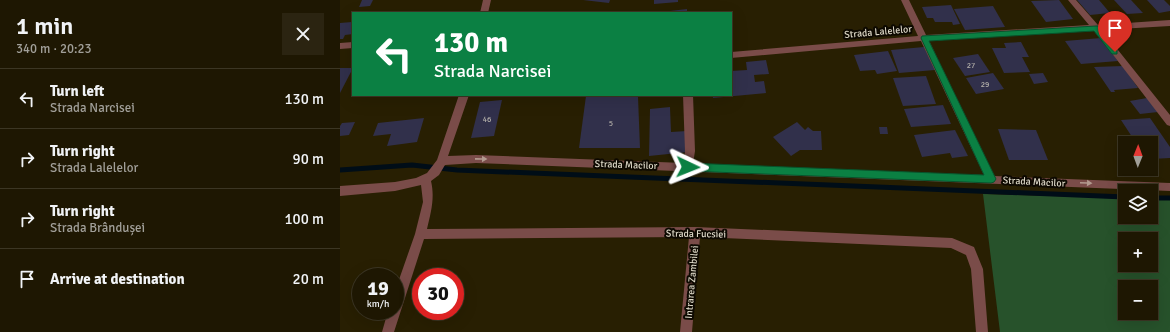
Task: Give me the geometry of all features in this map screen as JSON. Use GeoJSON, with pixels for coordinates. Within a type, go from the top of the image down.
{"type":"FeatureCollection","features":[{"type":"Feature","properties":{"kind":"street"},"geometry":{"type":"LineString","coordinates":[[484,12],[487,0]]}},
{"type":"Feature","properties":{"kind":"street"},"geometry":{"type":"LineString","coordinates":[[905,0],[991,179]]}},
{"type":"Feature","properties":{"kind":"street"},"geometry":{"type":"LineString","coordinates":[[1072,0],[1170,122]]}},
{"type":"Feature","properties":{"kind":"street","name":"Strada Lalelelor"},"geometry":{"type":"LineString","coordinates":[[732,55],[924,38],[1170,23]]}},
{"type":"Feature","properties":{"kind":"street"},"geometry":{"type":"LineString","coordinates":[[340,46],[352,45]]}},
{"type":"Feature","properties":{"kind":"street"},"geometry":{"type":"LineString","coordinates":[[340,191],[400,185],[425,179],[439,166],[464,96]]}},
{"type":"Feature","properties":{"kind":"street"},"geometry":{"type":"LineString","coordinates":[[688,96],[690,151],[688,167]]}},
{"type":"Feature","properties":{"kind":"street","name":"Strada Macilor"},"geometry":{"type":"LineString","coordinates":[[439,166],[476,159],[1170,187]]}},
{"type":"Feature","properties":{"kind":"street"},"geometry":{"type":"LineString","coordinates":[[404,283],[420,234],[428,202],[428,190],[425,179]]}},
{"type":"Feature","properties":{"kind":"street","name":"Strada Fucsiei"},"geometry":{"type":"LineString","coordinates":[[420,234],[695,232],[952,242],[970,251],[978,269],[982,332]]}},
{"type":"Feature","properties":{"kind":"street","name":"Intrarea Zambilei"},"geometry":{"type":"LineString","coordinates":[[686,332],[695,232]]}},
{"type":"Feature","properties":{"kind":"street"},"geometry":{"type":"LineString","coordinates":[[388,332],[392,320]]}},
{"type":"Feature","properties":{"kind":"green space"},"geometry":{"type":"Polygon","coordinates":[[[983,194],[1118,198],[1118,224],[1158,224],[1158,199],[1170,199],[1170,332],[1000,332],[983,194]]]}},
{"type":"Feature","properties":{"kind":"building"},"geometry":{"type":"Polygon","coordinates":[[[362,0],[373,0],[370,6],[359,7],[362,0]]]}},
{"type":"Feature","properties":{"kind":"building"},"geometry":{"type":"Polygon","coordinates":[[[583,0],[610,0],[609,3],[583,0]]]}},
{"type":"Feature","properties":{"kind":"building"},"geometry":{"type":"Polygon","coordinates":[[[654,0],[678,0],[678,2],[654,4],[654,0]]]}},
{"type":"Feature","properties":{"kind":"building"},"geometry":{"type":"Polygon","coordinates":[[[1059,0],[1073,19],[1046,22],[1031,1],[1059,0]]]}},
{"type":"Feature","properties":{"kind":"building"},"geometry":{"type":"Polygon","coordinates":[[[1077,0],[1099,0],[1110,13],[1090,15],[1077,0]]]}},
{"type":"Feature","properties":{"kind":"building"},"geometry":{"type":"Polygon","coordinates":[[[1114,0],[1131,0],[1143,13],[1127,14],[1114,0]]]}},
{"type":"Feature","properties":{"kind":"building"},"geometry":{"type":"Polygon","coordinates":[[[1147,0],[1164,0],[1170,6],[1170,11],[1159,13],[1147,0]]]}},
{"type":"Feature","properties":{"kind":"building"},"geometry":{"type":"Polygon","coordinates":[[[951,5],[960,24],[953,25],[952,22],[935,22],[933,18],[927,18],[922,7],[951,5]]]}},
{"type":"Feature","properties":{"kind":"building"},"geometry":{"type":"Polygon","coordinates":[[[993,6],[1005,27],[965,30],[954,9],[993,6]]]}},
{"type":"Feature","properties":{"kind":"building"},"geometry":{"type":"Polygon","coordinates":[[[687,9],[687,12],[670,11],[687,9]]]}},
{"type":"Feature","properties":{"kind":"building"},"geometry":{"type":"Polygon","coordinates":[[[352,22],[352,34],[345,35],[343,39],[340,39],[340,23],[352,22]]]}},
{"type":"Feature","properties":{"kind":"building"},"geometry":{"type":"Polygon","coordinates":[[[1101,38],[1118,61],[1081,64],[1065,41],[1101,38]]]}},
{"type":"Feature","properties":{"kind":"building"},"geometry":{"type":"Polygon","coordinates":[[[1021,42],[1029,57],[1022,57],[1030,72],[1004,73],[992,48],[1006,48],[1004,43],[1021,42]]]}},
{"type":"Feature","properties":{"kind":"building"},"geometry":{"type":"Polygon","coordinates":[[[924,47],[935,70],[899,73],[891,50],[924,47]]]}},
{"type":"Feature","properties":{"kind":"building"},"geometry":{"type":"Polygon","coordinates":[[[888,51],[897,71],[877,74],[875,70],[860,71],[854,55],[888,51]]]}},
{"type":"Feature","properties":{"kind":"building"},"geometry":{"type":"Polygon","coordinates":[[[978,54],[990,72],[965,76],[953,58],[978,54]]]}},
{"type":"Feature","properties":{"kind":"building"},"geometry":{"type":"Polygon","coordinates":[[[766,60],[769,74],[754,75],[755,82],[764,81],[766,93],[713,98],[713,96],[732,96],[732,71],[747,70],[746,62],[766,60]]]}},
{"type":"Feature","properties":{"kind":"building"},"geometry":{"type":"Polygon","coordinates":[[[1123,66],[1138,88],[1114,90],[1115,92],[1111,92],[1094,67],[1123,66]]]}},
{"type":"Feature","properties":{"kind":"building"},"geometry":{"type":"Polygon","coordinates":[[[340,68],[352,68],[352,70],[340,93],[340,68]]]}},
{"type":"Feature","properties":{"kind":"building"},"geometry":{"type":"Polygon","coordinates":[[[993,73],[1004,89],[976,94],[966,78],[993,73]]]}},
{"type":"Feature","properties":{"kind":"building"},"geometry":{"type":"Polygon","coordinates":[[[1043,73],[1048,82],[1034,84],[1029,74],[1043,73]]]}},
{"type":"Feature","properties":{"kind":"building"},"geometry":{"type":"Polygon","coordinates":[[[926,76],[936,104],[903,106],[893,78],[926,76]]]}},
{"type":"Feature","properties":{"kind":"building"},"geometry":{"type":"Polygon","coordinates":[[[586,96],[638,97],[640,148],[579,148],[586,96]]]}},
{"type":"Feature","properties":{"kind":"building"},"geometry":{"type":"Polygon","coordinates":[[[1147,98],[1158,112],[1140,114],[1130,101],[1147,98]]]}},
{"type":"Feature","properties":{"kind":"building"},"geometry":{"type":"Polygon","coordinates":[[[502,100],[494,136],[471,138],[480,102],[502,100]]]}},
{"type":"Feature","properties":{"kind":"building"},"geometry":{"type":"Polygon","coordinates":[[[943,105],[951,124],[911,127],[904,109],[943,105]]]}},
{"type":"Feature","properties":{"kind":"building"},"geometry":{"type":"Polygon","coordinates":[[[670,107],[671,132],[687,131],[688,152],[649,156],[650,109],[670,107]]]}},
{"type":"Feature","properties":{"kind":"building"},"geometry":{"type":"Polygon","coordinates":[[[424,118],[417,142],[387,146],[391,134],[373,136],[378,123],[424,118]]]}},
{"type":"Feature","properties":{"kind":"building"},"geometry":{"type":"Polygon","coordinates":[[[1150,118],[1170,147],[1170,158],[1158,159],[1158,136],[1131,136],[1121,120],[1150,118]]]}},
{"type":"Feature","properties":{"kind":"building"},"geometry":{"type":"Polygon","coordinates":[[[355,122],[349,135],[340,136],[340,126],[342,123],[355,122]]]}},
{"type":"Feature","properties":{"kind":"building"},"geometry":{"type":"Polygon","coordinates":[[[797,122],[805,130],[808,127],[813,131],[821,131],[822,150],[800,150],[791,156],[773,137],[797,122]]]}},
{"type":"Feature","properties":{"kind":"building"},"geometry":{"type":"Polygon","coordinates":[[[879,127],[887,127],[888,134],[880,134],[879,127]]]}},
{"type":"Feature","properties":{"kind":"building"},"geometry":{"type":"Polygon","coordinates":[[[998,129],[1036,130],[1048,160],[1009,160],[998,129]]]}},
{"type":"Feature","properties":{"kind":"building"},"geometry":{"type":"Polygon","coordinates":[[[955,130],[968,156],[952,158],[950,153],[922,157],[914,135],[955,130]]]}},
{"type":"Feature","properties":{"kind":"waterway"},"geometry":{"type":"LineString","coordinates":[[340,170],[412,165],[457,170],[1118,197]]}},
{"type":"Feature","properties":{"kind":"waterway"},"geometry":{"type":"LineString","coordinates":[[1158,198],[1170,198]]}},
{"type":"Feature","properties":{"kind":"route"},"geometry":{"type":"LineString","coordinates":[[688,167],[991,179],[924,38],[1096,28],[1115,52]]}}]}
